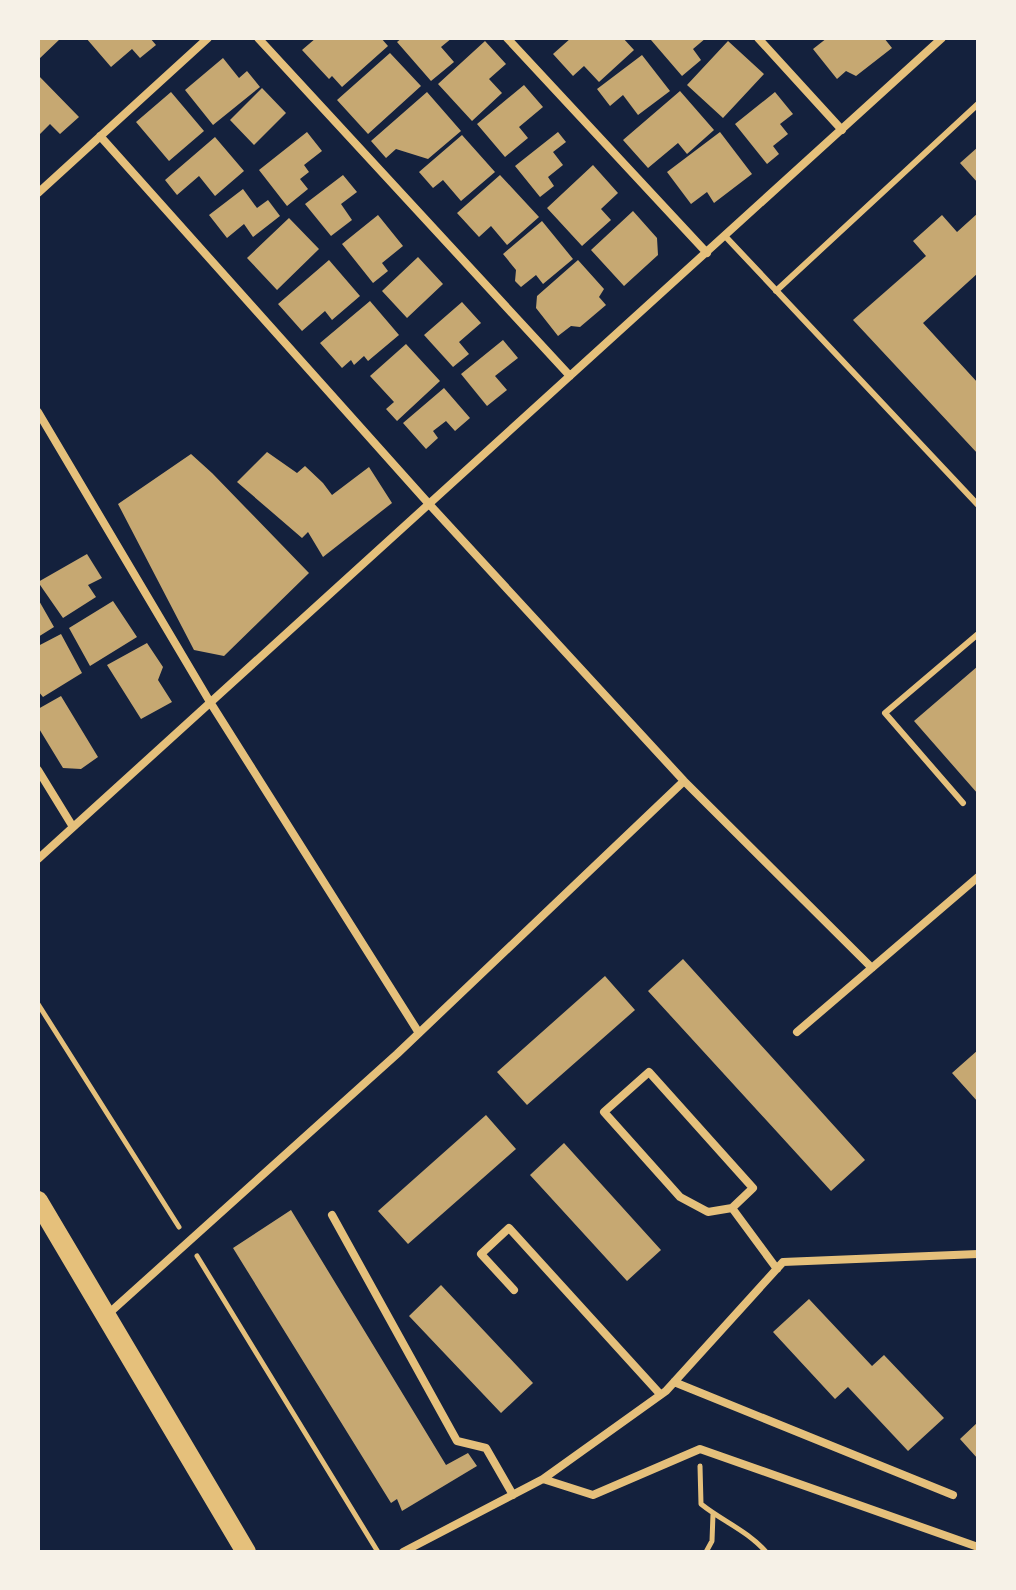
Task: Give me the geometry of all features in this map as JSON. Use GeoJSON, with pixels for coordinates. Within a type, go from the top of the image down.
{"type":"FeatureCollection","features":[{"type":"Feature","properties":{"kind":"main road"},"geometry":{"type":"LineString","coordinates":[[38,1201],[246,1552]]}},
{"type":"Feature","properties":{"kind":"street"},"geometry":{"type":"LineString","coordinates":[[38,193],[208,38]]}},
{"type":"Feature","properties":{"kind":"street"},"geometry":{"type":"LineString","coordinates":[[258,38],[570,376]]}},
{"type":"Feature","properties":{"kind":"street"},"geometry":{"type":"LineString","coordinates":[[507,38],[707,253]]}},
{"type":"Feature","properties":{"kind":"street"},"geometry":{"type":"LineString","coordinates":[[758,38],[842,130]]}},
{"type":"Feature","properties":{"kind":"street"},"geometry":{"type":"LineString","coordinates":[[38,859],[942,38]]}},
{"type":"Feature","properties":{"kind":"street"},"geometry":{"type":"LineString","coordinates":[[100,136],[429,504],[684,781],[872,968]]}},
{"type":"Feature","properties":{"kind":"street"},"geometry":{"type":"LineString","coordinates":[[38,412],[210,702],[419,1033]]}},
{"type":"Feature","properties":{"kind":"street"},"geometry":{"type":"LineString","coordinates":[[38,770],[73,827]]}},
{"type":"Feature","properties":{"kind":"street"},"geometry":{"type":"LineString","coordinates":[[106,1315],[419,1033],[684,781]]}},
{"type":"Feature","properties":{"kind":"street"},"geometry":{"type":"LineString","coordinates":[[797,1032],[978,877]]}},
{"type":"Feature","properties":{"kind":"street"},"geometry":{"type":"LineString","coordinates":[[649,1072],[753,1188],[732,1208],[708,1212],[680,1197],[604,1112],[649,1072]]}},
{"type":"Feature","properties":{"kind":"street"},"geometry":{"type":"LineString","coordinates":[[732,1208],[777,1269]]}},
{"type":"Feature","properties":{"kind":"street"},"geometry":{"type":"LineString","coordinates":[[332,1215],[457,1441],[486,1448],[513,1495]]}},
{"type":"Feature","properties":{"kind":"street"},"geometry":{"type":"LineString","coordinates":[[514,1290],[481,1254],[509,1228],[660,1394]]}},
{"type":"Feature","properties":{"kind":"street"},"geometry":{"type":"LineString","coordinates":[[403,1552],[543,1479],[660,1394],[783,1262],[978,1254]]}},
{"type":"Feature","properties":{"kind":"street"},"geometry":{"type":"LineString","coordinates":[[674,1382],[953,1495]]}},
{"type":"Feature","properties":{"kind":"street"},"geometry":{"type":"LineString","coordinates":[[543,1479],[593,1495],[700,1449],[978,1547]]}},
{"type":"Feature","properties":{"kind":"lane"},"geometry":{"type":"LineString","coordinates":[[776,291],[978,104]]}},
{"type":"Feature","properties":{"kind":"lane"},"geometry":{"type":"LineString","coordinates":[[725,236],[978,505]]}},
{"type":"Feature","properties":{"kind":"lane"},"geometry":{"type":"LineString","coordinates":[[963,803],[885,713],[978,634]]}},
{"type":"Feature","properties":{"kind":"path"},"geometry":{"type":"LineString","coordinates":[[38,1004],[378,1552]]}},
{"type":"Feature","properties":{"kind":"path"},"geometry":{"type":"LineString","coordinates":[[700,1449],[701,1504],[755,1540],[766,1552]]}},
{"type":"Feature","properties":{"kind":"path"},"geometry":{"type":"LineString","coordinates":[[706,1552],[712,1541],[713,1514]]}},
{"type":"Feature","properties":{"kind":"building"},"geometry":{"type":"Polygon","coordinates":[[[38,38],[61,38],[38,60],[38,38]]]}},
{"type":"Feature","properties":{"kind":"building"},"geometry":{"type":"Polygon","coordinates":[[[86,38],[150,38],[156,45],[140,58],[132,49],[111,67],[86,38]]]}},
{"type":"Feature","properties":{"kind":"building"},"geometry":{"type":"Polygon","coordinates":[[[316,38],[381,38],[388,46],[342,87],[332,76],[329,79],[302,50],[316,38]]]}},
{"type":"Feature","properties":{"kind":"building"},"geometry":{"type":"Polygon","coordinates":[[[402,38],[452,38],[441,47],[454,62],[431,81],[397,42],[402,38]]]}},
{"type":"Feature","properties":{"kind":"building"},"geometry":{"type":"Polygon","coordinates":[[[571,38],[623,38],[634,50],[599,82],[584,66],[573,76],[553,54],[571,38]]]}},
{"type":"Feature","properties":{"kind":"building"},"geometry":{"type":"Polygon","coordinates":[[[706,38],[693,49],[701,60],[682,76],[651,40],[706,38]]]}},
{"type":"Feature","properties":{"kind":"building"},"geometry":{"type":"Polygon","coordinates":[[[827,38],[884,38],[892,48],[856,76],[846,71],[837,79],[813,49],[827,38]]]}},
{"type":"Feature","properties":{"kind":"building"},"geometry":{"type":"Polygon","coordinates":[[[485,41],[506,64],[489,79],[502,93],[472,121],[438,84],[485,41]]]}},
{"type":"Feature","properties":{"kind":"building"},"geometry":{"type":"Polygon","coordinates":[[[728,41],[764,74],[723,118],[687,85],[728,41]]]}},
{"type":"Feature","properties":{"kind":"building"},"geometry":{"type":"Polygon","coordinates":[[[390,53],[421,86],[368,134],[337,100],[390,53]]]}},
{"type":"Feature","properties":{"kind":"building"},"geometry":{"type":"Polygon","coordinates":[[[642,55],[670,91],[638,115],[623,95],[610,106],[597,89],[642,55]]]}},
{"type":"Feature","properties":{"kind":"building"},"geometry":{"type":"Polygon","coordinates":[[[223,58],[239,78],[247,71],[260,87],[213,125],[185,90],[223,58]]]}},
{"type":"Feature","properties":{"kind":"building"},"geometry":{"type":"Polygon","coordinates":[[[38,75],[79,117],[60,134],[50,124],[38,136],[38,75]]]}},
{"type":"Feature","properties":{"kind":"building"},"geometry":{"type":"Polygon","coordinates":[[[524,85],[543,107],[519,127],[528,138],[505,157],[477,124],[524,85]]]}},
{"type":"Feature","properties":{"kind":"building"},"geometry":{"type":"Polygon","coordinates":[[[262,88],[286,113],[254,145],[230,120],[262,88]]]}},
{"type":"Feature","properties":{"kind":"building"},"geometry":{"type":"Polygon","coordinates":[[[680,91],[714,130],[687,154],[678,143],[648,168],[623,140],[680,91]]]}},
{"type":"Feature","properties":{"kind":"building"},"geometry":{"type":"Polygon","coordinates":[[[171,92],[204,131],[169,161],[136,122],[171,92]]]}},
{"type":"Feature","properties":{"kind":"building"},"geometry":{"type":"Polygon","coordinates":[[[427,92],[461,131],[428,159],[396,149],[386,158],[371,141],[427,92]]]}},
{"type":"Feature","properties":{"kind":"building"},"geometry":{"type":"Polygon","coordinates":[[[775,92],[793,114],[780,124],[788,134],[773,146],[779,154],[767,164],[735,124],[775,92]]]}},
{"type":"Feature","properties":{"kind":"building"},"geometry":{"type":"Polygon","coordinates":[[[307,132],[322,151],[304,165],[309,172],[300,179],[308,189],[287,206],[259,170],[307,132]]]}},
{"type":"Feature","properties":{"kind":"building"},"geometry":{"type":"Polygon","coordinates":[[[558,132],[566,142],[553,152],[563,165],[548,177],[554,186],[540,197],[515,166],[558,132]]]}},
{"type":"Feature","properties":{"kind":"building"},"geometry":{"type":"Polygon","coordinates":[[[720,132],[752,174],[714,203],[707,192],[691,204],[667,172],[720,132]]]}},
{"type":"Feature","properties":{"kind":"building"},"geometry":{"type":"Polygon","coordinates":[[[462,135],[495,172],[461,201],[443,180],[433,188],[419,172],[462,135]]]}},
{"type":"Feature","properties":{"kind":"building"},"geometry":{"type":"Polygon","coordinates":[[[215,137],[244,171],[215,196],[199,176],[177,195],[165,180],[215,137]]]}},
{"type":"Feature","properties":{"kind":"building"},"geometry":{"type":"Polygon","coordinates":[[[978,147],[978,183],[960,163],[978,147]]]}},
{"type":"Feature","properties":{"kind":"building"},"geometry":{"type":"Polygon","coordinates":[[[593,165],[618,193],[601,209],[611,220],[582,246],[547,208],[593,165]]]}},
{"type":"Feature","properties":{"kind":"building"},"geometry":{"type":"Polygon","coordinates":[[[343,175],[357,192],[341,204],[352,220],[331,236],[305,204],[343,175]]]}},
{"type":"Feature","properties":{"kind":"building"},"geometry":{"type":"Polygon","coordinates":[[[500,175],[539,217],[507,245],[491,226],[479,237],[457,213],[500,175]]]}},
{"type":"Feature","properties":{"kind":"building"},"geometry":{"type":"Polygon","coordinates":[[[243,189],[257,208],[268,200],[280,216],[253,237],[244,224],[227,238],[209,215],[243,189]]]}},
{"type":"Feature","properties":{"kind":"building"},"geometry":{"type":"Polygon","coordinates":[[[633,211],[657,238],[658,255],[624,286],[591,250],[633,211]]]}},
{"type":"Feature","properties":{"kind":"building"},"geometry":{"type":"Polygon","coordinates":[[[978,213],[978,273],[923,323],[978,383],[978,454],[853,320],[926,256],[913,241],[942,215],[957,232],[978,213]]]}},
{"type":"Feature","properties":{"kind":"building"},"geometry":{"type":"Polygon","coordinates":[[[378,215],[403,246],[382,263],[388,271],[373,283],[342,244],[378,215]]]}},
{"type":"Feature","properties":{"kind":"building"},"geometry":{"type":"Polygon","coordinates":[[[289,218],[319,249],[277,290],[247,258],[289,218]]]}},
{"type":"Feature","properties":{"kind":"building"},"geometry":{"type":"Polygon","coordinates":[[[542,221],[573,259],[543,284],[536,275],[521,287],[515,281],[516,270],[503,254],[542,221]]]}},
{"type":"Feature","properties":{"kind":"building"},"geometry":{"type":"Polygon","coordinates":[[[418,257],[443,284],[407,318],[382,291],[418,257]]]}},
{"type":"Feature","properties":{"kind":"building"},"geometry":{"type":"Polygon","coordinates":[[[329,260],[360,296],[332,320],[325,311],[302,331],[278,304],[329,260]]]}},
{"type":"Feature","properties":{"kind":"building"},"geometry":{"type":"Polygon","coordinates":[[[578,260],[604,289],[599,297],[606,305],[580,327],[571,326],[558,336],[536,308],[537,296],[578,260]]]}},
{"type":"Feature","properties":{"kind":"building"},"geometry":{"type":"Polygon","coordinates":[[[370,301],[399,335],[368,361],[364,356],[354,365],[351,360],[342,368],[320,343],[370,301]]]}},
{"type":"Feature","properties":{"kind":"building"},"geometry":{"type":"Polygon","coordinates":[[[462,302],[481,323],[459,342],[469,354],[453,367],[424,335],[462,302]]]}},
{"type":"Feature","properties":{"kind":"building"},"geometry":{"type":"Polygon","coordinates":[[[503,340],[518,358],[495,376],[507,390],[487,406],[461,374],[503,340]]]}},
{"type":"Feature","properties":{"kind":"building"},"geometry":{"type":"Polygon","coordinates":[[[406,344],[440,381],[397,421],[386,409],[394,402],[370,376],[406,344]]]}},
{"type":"Feature","properties":{"kind":"building"},"geometry":{"type":"Polygon","coordinates":[[[444,388],[470,418],[455,431],[446,421],[433,431],[438,438],[426,449],[403,423],[444,388]]]}},
{"type":"Feature","properties":{"kind":"building"},"geometry":{"type":"Polygon","coordinates":[[[267,452],[297,473],[305,466],[332,495],[369,467],[392,503],[323,557],[308,532],[302,538],[237,482],[267,452]]]}},
{"type":"Feature","properties":{"kind":"building"},"geometry":{"type":"Polygon","coordinates":[[[191,454],[309,573],[224,656],[194,650],[118,504],[191,454]]]}},
{"type":"Feature","properties":{"kind":"building"},"geometry":{"type":"Polygon","coordinates":[[[87,554],[102,578],[88,585],[96,597],[63,618],[38,582],[87,554]]]}},
{"type":"Feature","properties":{"kind":"building"},"geometry":{"type":"Polygon","coordinates":[[[38,599],[54,627],[38,637],[38,599]]]}},
{"type":"Feature","properties":{"kind":"building"},"geometry":{"type":"Polygon","coordinates":[[[113,601],[137,637],[90,666],[69,628],[113,601]]]}},
{"type":"Feature","properties":{"kind":"building"},"geometry":{"type":"Polygon","coordinates":[[[61,634],[82,673],[43,697],[38,691],[38,646],[61,634]]]}},
{"type":"Feature","properties":{"kind":"building"},"geometry":{"type":"Polygon","coordinates":[[[147,643],[163,667],[158,680],[172,702],[141,719],[107,665],[147,643]]]}},
{"type":"Feature","properties":{"kind":"building"},"geometry":{"type":"Polygon","coordinates":[[[978,666],[978,794],[914,721],[978,666]]]}},
{"type":"Feature","properties":{"kind":"building"},"geometry":{"type":"Polygon","coordinates":[[[61,696],[98,757],[81,769],[63,768],[38,727],[38,709],[61,696]]]}},
{"type":"Feature","properties":{"kind":"building"},"geometry":{"type":"Polygon","coordinates":[[[683,959],[865,1160],[831,1191],[648,991],[683,959]]]}},
{"type":"Feature","properties":{"kind":"building"},"geometry":{"type":"Polygon","coordinates":[[[605,976],[635,1010],[527,1105],[497,1072],[605,976]]]}},
{"type":"Feature","properties":{"kind":"building"},"geometry":{"type":"Polygon","coordinates":[[[978,1050],[978,1102],[952,1073],[978,1050]]]}},
{"type":"Feature","properties":{"kind":"building"},"geometry":{"type":"Polygon","coordinates":[[[486,1115],[516,1149],[408,1244],[378,1211],[486,1115]]]}},
{"type":"Feature","properties":{"kind":"building"},"geometry":{"type":"Polygon","coordinates":[[[564,1143],[661,1250],[627,1281],[530,1175],[564,1143]]]}},
{"type":"Feature","properties":{"kind":"building"},"geometry":{"type":"Polygon","coordinates":[[[291,1210],[446,1465],[468,1453],[477,1466],[402,1511],[397,1499],[391,1503],[233,1248],[291,1210]]]}},
{"type":"Feature","properties":{"kind":"building"},"geometry":{"type":"Polygon","coordinates":[[[441,1285],[533,1383],[501,1413],[409,1316],[441,1285]]]}},
{"type":"Feature","properties":{"kind":"building"},"geometry":{"type":"Polygon","coordinates":[[[809,1299],[872,1366],[884,1355],[944,1418],[908,1451],[848,1387],[835,1399],[773,1332],[809,1299]]]}},
{"type":"Feature","properties":{"kind":"building"},"geometry":{"type":"Polygon","coordinates":[[[978,1422],[978,1459],[960,1439],[978,1422]]]}}]}
